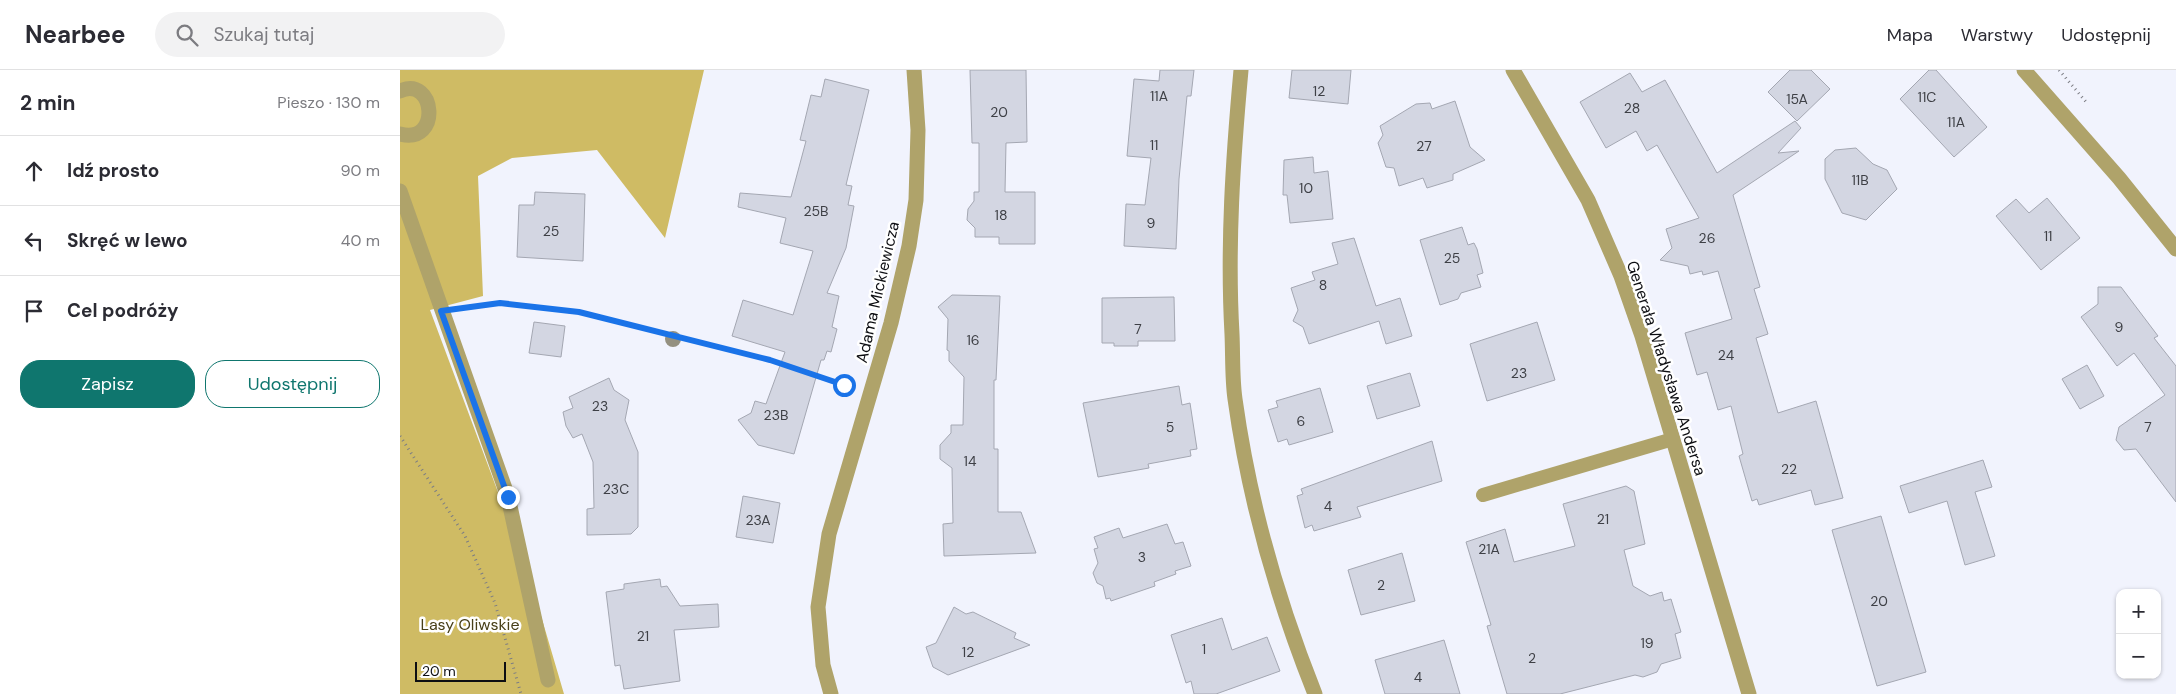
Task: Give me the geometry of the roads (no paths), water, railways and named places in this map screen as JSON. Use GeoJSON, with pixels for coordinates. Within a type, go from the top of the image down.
{"type":"FeatureCollection","features":[{"type":"Feature","properties":{"kind":"street","name":"Adama Mickiewicza"},"geometry":{"type":"LineString","coordinates":[[830,694],[823,665],[818,607],[830,534],[891,323],[908,246],[916,200],[918,130],[914,70]]}},
{"type":"Feature","properties":{"kind":"street"},"geometry":{"type":"LineString","coordinates":[[1241,70],[1231,184],[1230,298],[1235,397],[1251,488],[1270,565],[1315,694]]}},
{"type":"Feature","properties":{"kind":"street","name":"Generała Władysława Andersa"},"geometry":{"type":"LineString","coordinates":[[1513,70],[1588,200],[1621,276],[1642,336],[1749,694]]}},
{"type":"Feature","properties":{"kind":"street"},"geometry":{"type":"LineString","coordinates":[[2024,70],[2119,178],[2176,249]]}},
{"type":"Feature","properties":{"kind":"street"},"geometry":{"type":"LineString","coordinates":[[400,134],[413,134],[424,129],[429,119],[430,107],[425,97],[415,90],[401,87]]}},
{"type":"Feature","properties":{"kind":"street"},"geometry":{"type":"LineString","coordinates":[[400,191],[508,497],[548,680]]}},
{"type":"Feature","properties":{"kind":"lane"},"geometry":{"type":"LineString","coordinates":[[1484,495],[1673,439]]}},
{"type":"Feature","properties":{"kind":"park label","name":"Lasy Oliwskie"},"geometry":{"type":"Point","coordinates":[470,624]}}]}
